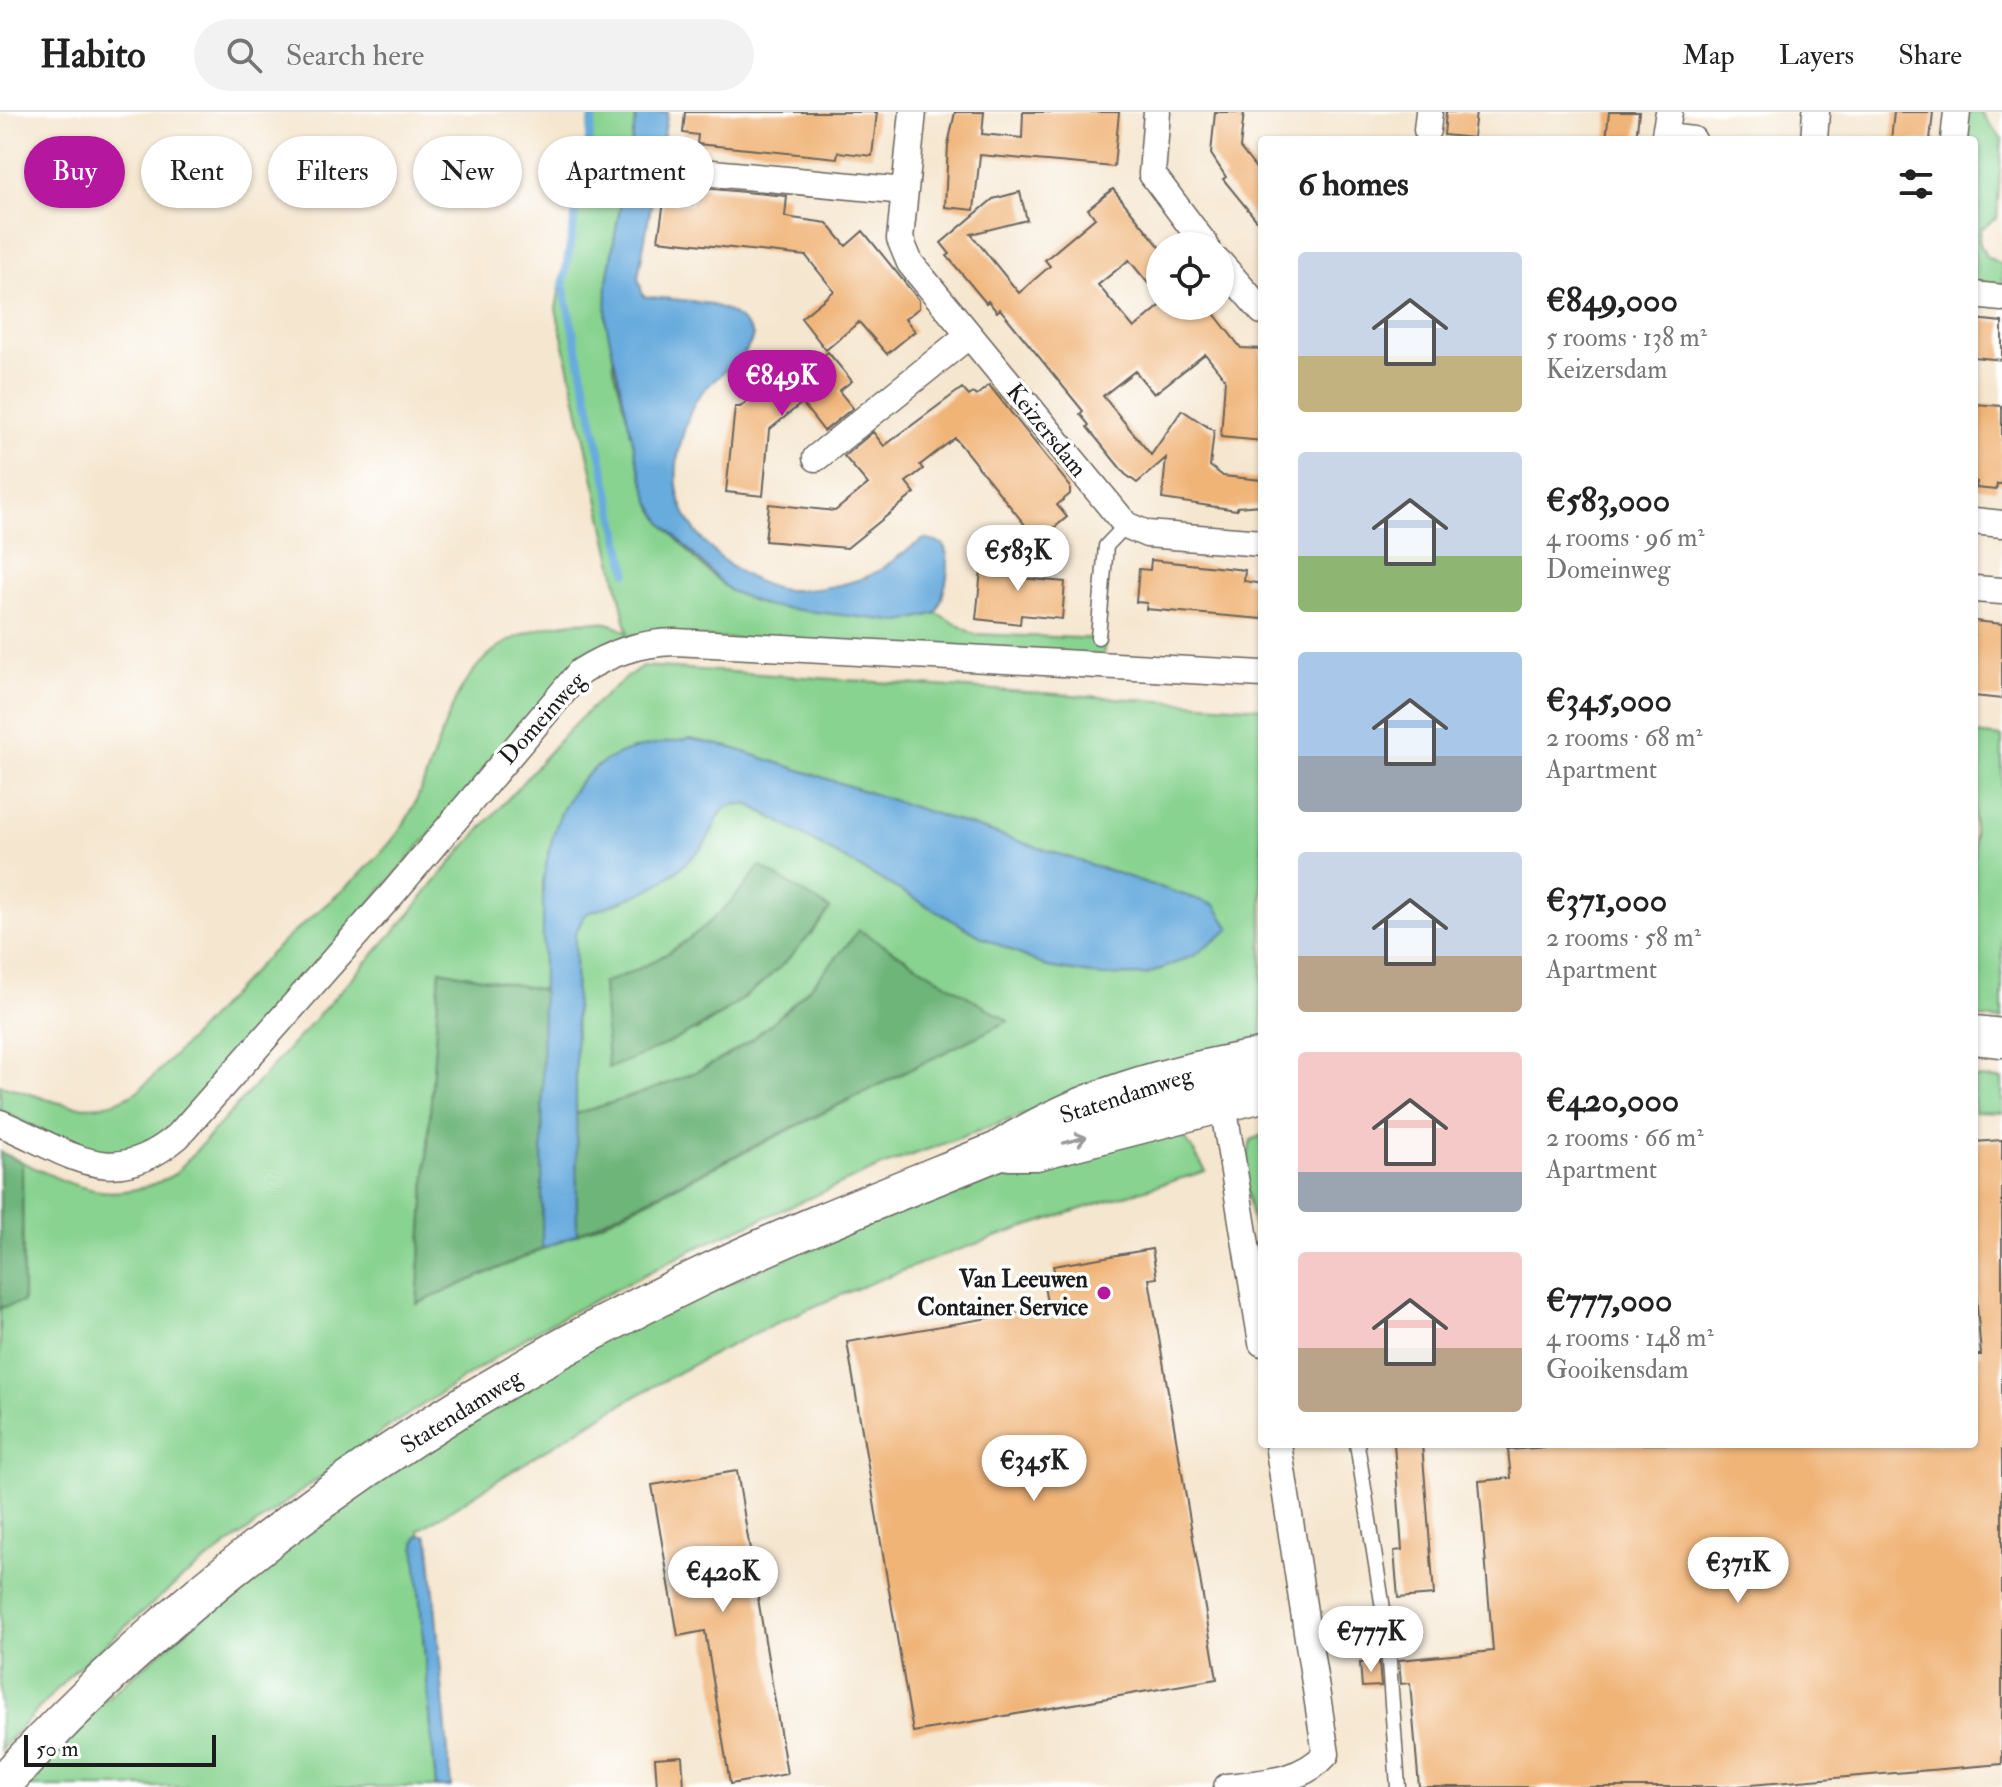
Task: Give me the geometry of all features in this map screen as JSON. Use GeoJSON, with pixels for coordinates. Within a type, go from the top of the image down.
{"type":"FeatureCollection","features":[{"type":"Feature","properties":{"kind":"main road"},"geometry":{"type":"LineString","coordinates":[[1978,1035],[2002,1038]]}},
{"type":"Feature","properties":{"kind":"main road","name":"Statendamweg"},"geometry":{"type":"LineString","coordinates":[[0,1787],[37,1745],[212,1582],[303,1514],[448,1416],[576,1341],[698,1278],[998,1151],[1036,1151],[1219,1084],[1258,1060]]}},
{"type":"Feature","properties":{"kind":"main road","name":"Statendamweg"},"geometry":{"type":"LineString","coordinates":[[1219,1084],[1258,1092]]}},
{"type":"Feature","properties":{"kind":"street","name":"Keizersdam"},"geometry":{"type":"LineString","coordinates":[[913,112],[900,239],[910,263],[1126,525]]}},
{"type":"Feature","properties":{"kind":"street"},"geometry":{"type":"LineString","coordinates":[[1157,112],[1152,174],[1196,232]]}},
{"type":"Feature","properties":{"kind":"street"},"geometry":{"type":"LineString","coordinates":[[1814,136],[1816,112]]}},
{"type":"Feature","properties":{"kind":"street"},"geometry":{"type":"LineString","coordinates":[[1954,136],[1957,112]]}},
{"type":"Feature","properties":{"kind":"street"},"geometry":{"type":"LineString","coordinates":[[714,173],[905,191]]}},
{"type":"Feature","properties":{"kind":"street"},"geometry":{"type":"LineString","coordinates":[[1234,279],[1258,306]]}},
{"type":"Feature","properties":{"kind":"street"},"geometry":{"type":"LineString","coordinates":[[1978,295],[2002,298]]}},
{"type":"Feature","properties":{"kind":"street"},"geometry":{"type":"LineString","coordinates":[[816,458],[969,335]]}},
{"type":"Feature","properties":{"kind":"street"},"geometry":{"type":"LineString","coordinates":[[1978,521],[2002,524]]}},
{"type":"Feature","properties":{"kind":"street"},"geometry":{"type":"LineString","coordinates":[[1126,525],[1147,534],[1258,543]]}},
{"type":"Feature","properties":{"kind":"street"},"geometry":{"type":"LineString","coordinates":[[1978,589],[2002,591]]}},
{"type":"Feature","properties":{"kind":"street","name":"Domeinweg"},"geometry":{"type":"LineString","coordinates":[[0,1123],[78,1161],[97,1166],[136,1162],[160,1151],[178,1136],[393,893],[580,672],[605,656],[637,646],[675,642],[1258,674]]}},
{"type":"Feature","properties":{"kind":"street"},"geometry":{"type":"LineString","coordinates":[[1219,1084],[1256,1263],[1258,1290]]}},
{"type":"Feature","properties":{"kind":"street"},"geometry":{"type":"LineString","coordinates":[[1227,1787],[1279,1781],[1315,1767],[1326,1754],[1279,1448]]}},
{"type":"Feature","properties":{"kind":"lane"},"geometry":{"type":"LineString","coordinates":[[1098,637],[1106,546],[1126,525]]}},
{"type":"Feature","properties":{"kind":"lane"},"geometry":{"type":"LineString","coordinates":[[1358,1448],[1387,1634],[1398,1787]]}},
{"type":"Feature","properties":{"kind":"green space"},"geometry":{"type":"Polygon","coordinates":[[[591,112],[637,112],[633,136],[587,136],[591,112]]]}},
{"type":"Feature","properties":{"kind":"green space"},"geometry":{"type":"Polygon","coordinates":[[[1967,112],[1980,112],[2002,139],[1997,218],[1981,229],[1979,242],[1986,257],[2002,264],[2002,288],[1978,285],[1978,136],[1964,136],[1967,112]]]}},
{"type":"Feature","properties":{"kind":"green space"},"geometry":{"type":"Polygon","coordinates":[[[574,208],[620,208],[607,281],[614,369],[651,504],[663,524],[730,591],[901,622],[937,613],[974,634],[1105,639],[1103,660],[661,635],[618,639],[582,663],[175,1123],[134,1153],[90,1155],[0,1111],[0,1085],[86,1107],[120,1100],[139,1090],[269,955],[352,882],[397,834],[422,788],[462,688],[477,667],[496,649],[535,630],[564,623],[607,623],[628,633],[556,309],[574,208]]]}},
{"type":"Feature","properties":{"kind":"green space"},"geometry":{"type":"Polygon","coordinates":[[[642,666],[1258,708],[1258,1045],[1108,1084],[882,1166],[698,1247],[541,1328],[387,1428],[179,1581],[75,1670],[0,1750],[0,1308],[23,1302],[22,1162],[80,1186],[115,1192],[154,1184],[175,1174],[590,709],[642,666]],[[690,739],[616,755],[543,882],[543,990],[440,970],[417,1304],[605,1222],[1008,1021],[859,930],[789,1008],[727,1056],[673,1082],[576,1114],[575,934],[585,914],[635,896],[674,873],[701,848],[719,816],[730,806],[750,805],[982,937],[1230,928],[1214,905],[729,747],[690,739]],[[760,867],[728,905],[691,937],[649,964],[603,983],[696,1031],[769,977],[801,945],[830,909],[760,867]]]}},
{"type":"Feature","properties":{"kind":"green space"},"geometry":{"type":"Polygon","coordinates":[[[1978,734],[2002,737],[2002,1020],[1978,1017],[1978,734]]]}},
{"type":"Feature","properties":{"kind":"green space"},"geometry":{"type":"Polygon","coordinates":[[[760,866],[830,909],[784,963],[732,1006],[673,1041],[608,1068],[603,983],[649,964],[691,937],[728,905],[760,866]]]}},
{"type":"Feature","properties":{"kind":"green space"},"geometry":{"type":"Polygon","coordinates":[[[859,930],[1008,1021],[577,1234],[576,1114],[673,1082],[727,1056],[789,1008],[859,930]]]}},
{"type":"Feature","properties":{"kind":"green space"},"geometry":{"type":"Polygon","coordinates":[[[440,970],[543,990],[542,1249],[417,1304],[440,970]]]}},
{"type":"Feature","properties":{"kind":"green space"},"geometry":{"type":"Polygon","coordinates":[[[1978,1078],[2002,1079],[2002,1113],[1978,1112],[1978,1078]]]}},
{"type":"Feature","properties":{"kind":"green space"},"geometry":{"type":"Polygon","coordinates":[[[1172,1134],[1185,1138],[1206,1171],[1000,1236],[899,1272],[799,1313],[653,1387],[558,1442],[419,1530],[421,1535],[415,1543],[436,1787],[32,1787],[23,1779],[91,1711],[311,1525],[594,1342],[992,1168],[1172,1134]]]}},
{"type":"Feature","properties":{"kind":"green space"},"geometry":{"type":"Polygon","coordinates":[[[1258,1137],[1257,1247],[1244,1174],[1251,1140],[1258,1137]]]}},
{"type":"Feature","properties":{"kind":"green space"},"geometry":{"type":"Polygon","coordinates":[[[0,1152],[22,1162],[23,1302],[0,1308],[0,1152]]]}},
{"type":"Feature","properties":{"kind":"water"},"geometry":{"type":"Polygon","coordinates":[[[637,112],[668,112],[664,136],[633,136],[637,112]]]}},
{"type":"Feature","properties":{"kind":"water"},"geometry":{"type":"Polygon","coordinates":[[[620,208],[651,208],[638,277],[643,296],[719,307],[743,322],[753,335],[742,355],[698,398],[679,450],[678,492],[691,524],[702,540],[747,576],[763,584],[788,590],[819,589],[858,580],[876,572],[925,539],[943,544],[948,570],[937,613],[901,622],[765,606],[730,591],[663,524],[651,504],[638,464],[606,323],[607,281],[620,208]]]}},
{"type":"Feature","properties":{"kind":"water"},"geometry":{"type":"Polygon","coordinates":[[[690,739],[729,747],[1215,905],[1230,929],[1195,955],[1146,975],[1103,976],[1047,967],[982,937],[750,805],[730,806],[719,816],[701,848],[674,873],[635,896],[585,914],[575,934],[577,1234],[542,1249],[543,882],[556,825],[573,791],[599,765],[634,749],[690,739]]]}},
{"type":"Feature","properties":{"kind":"water"},"geometry":{"type":"Polygon","coordinates":[[[426,1535],[430,1546],[451,1787],[436,1787],[415,1543],[418,1536],[426,1535]]]}},
{"type":"Feature","properties":{"kind":"building"},"geometry":{"type":"Polygon","coordinates":[[[685,112],[877,112],[872,156],[838,152],[837,158],[714,146],[714,136],[683,133],[685,112]]]}},
{"type":"Feature","properties":{"kind":"building"},"geometry":{"type":"Polygon","coordinates":[[[955,112],[984,112],[982,134],[1022,138],[1023,112],[1119,112],[1114,167],[980,155],[974,210],[945,207],[948,145],[955,112]]]}},
{"type":"Feature","properties":{"kind":"building"},"geometry":{"type":"Polygon","coordinates":[[[1215,112],[1244,112],[1240,148],[1258,171],[1258,222],[1223,179],[1226,177],[1211,154],[1215,112]]]}},
{"type":"Feature","properties":{"kind":"building"},"geometry":{"type":"Polygon","coordinates":[[[1446,112],[1476,112],[1473,136],[1444,135],[1446,112]]]}},
{"type":"Feature","properties":{"kind":"building"},"geometry":{"type":"Polygon","coordinates":[[[1609,112],[1639,112],[1636,136],[1606,136],[1609,112]]]}},
{"type":"Feature","properties":{"kind":"building"},"geometry":{"type":"Polygon","coordinates":[[[1894,112],[1933,112],[1930,136],[1891,136],[1894,112]]]}},
{"type":"Feature","properties":{"kind":"building"},"geometry":{"type":"Polygon","coordinates":[[[714,189],[787,196],[785,217],[827,223],[846,246],[863,231],[919,300],[919,308],[905,319],[915,331],[887,354],[859,322],[826,350],[801,318],[834,291],[806,256],[658,240],[663,208],[714,208],[714,189]]]}},
{"type":"Feature","properties":{"kind":"building"},"geometry":{"type":"Polygon","coordinates":[[[1113,189],[1148,232],[1146,281],[1129,260],[1098,285],[1134,328],[1146,318],[1219,320],[1241,348],[1258,349],[1258,441],[1221,437],[1225,379],[1205,354],[1154,394],[1135,371],[1103,396],[1151,455],[1182,410],[1214,431],[1210,466],[1223,476],[1258,480],[1258,505],[1237,507],[1237,510],[1162,499],[1166,458],[1137,483],[1125,474],[1087,427],[1089,425],[1080,414],[1083,411],[1000,309],[997,312],[988,301],[986,303],[947,256],[950,254],[941,243],[993,199],[1020,192],[1027,220],[971,234],[1019,293],[1050,266],[1045,260],[1095,218],[1088,209],[1113,189]]]}},
{"type":"Feature","properties":{"kind":"building"},"geometry":{"type":"Polygon","coordinates":[[[1978,319],[2002,322],[2002,360],[1978,357],[1978,319]]]}},
{"type":"Feature","properties":{"kind":"building"},"geometry":{"type":"Polygon","coordinates":[[[828,352],[852,381],[839,391],[853,408],[824,431],[802,403],[769,430],[763,496],[726,492],[735,407],[740,407],[787,367],[797,378],[828,352]]]}},
{"type":"Feature","properties":{"kind":"building"},"geometry":{"type":"Polygon","coordinates":[[[989,385],[1070,486],[1070,494],[1057,505],[1067,517],[1038,541],[955,438],[920,465],[923,469],[906,482],[915,493],[847,548],[765,541],[769,504],[835,511],[868,484],[844,456],[873,432],[884,446],[962,388],[969,396],[973,393],[976,396],[989,385]]]}},
{"type":"Feature","properties":{"kind":"building"},"geometry":{"type":"Polygon","coordinates":[[[1978,404],[2002,406],[2002,484],[1997,484],[1996,490],[1978,488],[1978,404]]]}},
{"type":"Feature","properties":{"kind":"building"},"geometry":{"type":"Polygon","coordinates":[[[996,556],[1041,561],[1020,578],[1065,582],[1062,619],[1021,615],[1020,624],[976,619],[981,571],[994,573],[996,556]]]}},
{"type":"Feature","properties":{"kind":"building"},"geometry":{"type":"Polygon","coordinates":[[[1151,560],[1245,570],[1244,581],[1258,583],[1258,619],[1146,609],[1147,603],[1136,602],[1139,569],[1150,570],[1151,560]]]}},
{"type":"Feature","properties":{"kind":"building"},"geometry":{"type":"Polygon","coordinates":[[[1978,621],[2002,624],[2002,699],[1978,696],[1978,621]]]}},
{"type":"Feature","properties":{"kind":"building"},"geometry":{"type":"Polygon","coordinates":[[[2002,1140],[2002,1764],[1726,1787],[1419,1787],[1410,1683],[1401,1684],[1399,1660],[1493,1651],[1479,1481],[1511,1478],[1508,1450],[1978,1448],[1978,1355],[1981,1355],[1978,1318],[1978,1142],[2002,1140]]]}},
{"type":"Feature","properties":{"kind":"building"},"geometry":{"type":"Polygon","coordinates":[[[1152,1249],[1157,1278],[1149,1279],[1217,1679],[913,1732],[847,1342],[1048,1308],[1043,1281],[1056,1279],[1053,1266],[1152,1249]]]}},
{"type":"Feature","properties":{"kind":"building"},"geometry":{"type":"Polygon","coordinates":[[[1394,1448],[1422,1448],[1434,1595],[1398,1598],[1394,1551],[1402,1550],[1394,1448]]]}},
{"type":"Feature","properties":{"kind":"building"},"geometry":{"type":"Polygon","coordinates":[[[737,1471],[787,1774],[730,1784],[705,1631],[678,1636],[652,1485],[737,1471]]]}},
{"type":"Feature","properties":{"kind":"building"},"geometry":{"type":"Polygon","coordinates":[[[1379,1661],[1381,1686],[1362,1687],[1360,1663],[1379,1661]]]}},
{"type":"Feature","properties":{"kind":"building"},"geometry":{"type":"Polygon","coordinates":[[[682,1756],[684,1787],[657,1787],[655,1758],[682,1756]]]}},
{"type":"Feature","properties":{"kind":"waterway"},"geometry":{"type":"LineString","coordinates":[[594,112],[563,285],[627,572]]}},
{"type":"Feature","properties":{"kind":"place","name":"Van Leeuwen Container Service"},"geometry":{"type":"Point","coordinates":[1104,1293]}}]}
